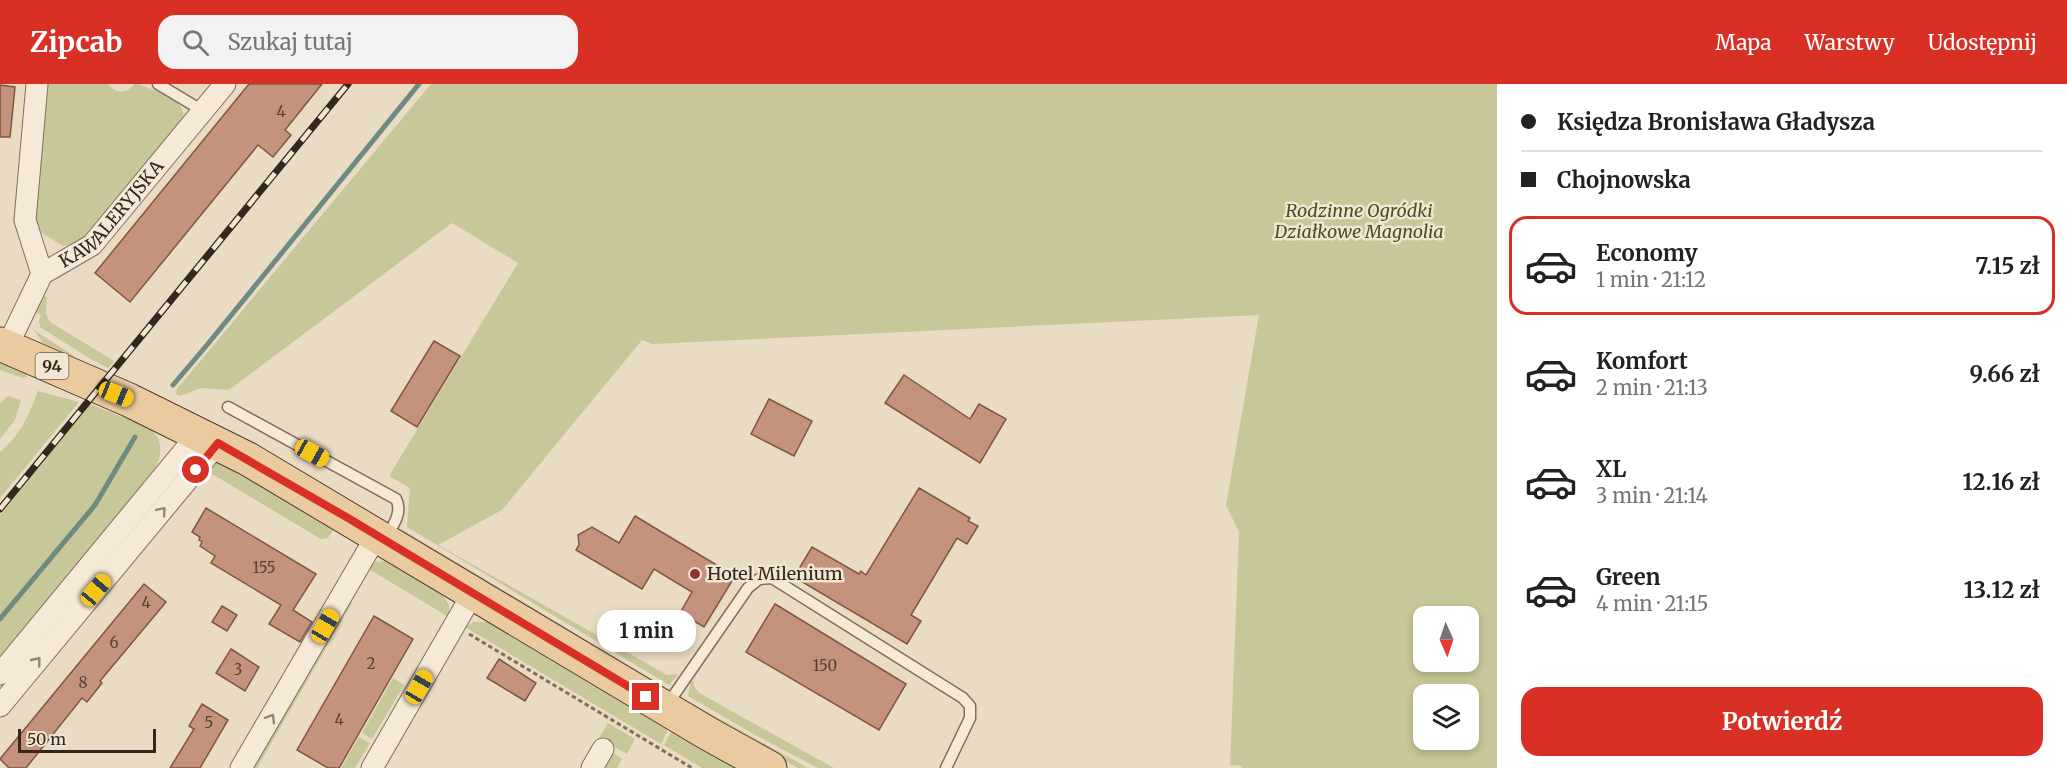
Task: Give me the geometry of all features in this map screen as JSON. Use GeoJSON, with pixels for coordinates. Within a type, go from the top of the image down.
{"type":"FeatureCollection","features":[{"type":"Feature","properties":{"kind":"main road","name":"94"},"geometry":{"type":"LineString","coordinates":[[2,341],[208,438],[381,537],[665,708],[770,768]]}},
{"type":"Feature","properties":{"kind":"street"},"geometry":{"type":"LineString","coordinates":[[37,84],[25,220],[42,274]]}},
{"type":"Feature","properties":{"kind":"street","name":"KAWALERYJSKA"},"geometry":{"type":"LineString","coordinates":[[2,341],[42,274],[82,252],[95,242],[225,84]]}},
{"type":"Feature","properties":{"kind":"street"},"geometry":{"type":"LineString","coordinates":[[0,674],[208,438]]}},
{"type":"Feature","properties":{"kind":"street"},"geometry":{"type":"LineString","coordinates":[[0,706],[208,438]]}},
{"type":"Feature","properties":{"kind":"street"},"geometry":{"type":"LineString","coordinates":[[241,768],[381,537]]}},
{"type":"Feature","properties":{"kind":"street"},"geometry":{"type":"LineString","coordinates":[[372,768],[473,593]]}},
{"type":"Feature","properties":{"kind":"street"},"geometry":{"type":"LineString","coordinates":[[592,768],[603,748]]}},
{"type":"Feature","properties":{"kind":"lane"},"geometry":{"type":"LineString","coordinates":[[158,84],[202,111]]}},
{"type":"Feature","properties":{"kind":"lane"},"geometry":{"type":"LineString","coordinates":[[228,407],[396,499],[397,517],[381,537]]}},
{"type":"Feature","properties":{"kind":"lane"},"geometry":{"type":"LineString","coordinates":[[665,708],[748,588],[759,579],[772,578],[963,698],[970,706],[970,718],[946,768]]}},
{"type":"Feature","properties":{"kind":"path"},"geometry":{"type":"LineString","coordinates":[[455,626],[692,768]]}},
{"type":"Feature","properties":{"kind":"green space"},"geometry":{"type":"Polygon","coordinates":[[[45,84],[108,84],[114,90],[121,92],[128,90],[134,84],[139,84],[170,97],[181,107],[183,114],[182,123],[89,235],[79,243],[63,246],[39,231],[32,213],[45,84]]]}},
{"type":"Feature","properties":{"kind":"green space","name":"Rodzinne Ogródki Działkowe Magnolia"},"geometry":{"type":"Polygon","coordinates":[[[431,84],[1497,84],[1497,768],[1242,768],[1230,765],[1239,532],[1226,505],[1259,315],[652,344],[642,340],[502,510],[438,545],[667,675],[679,674],[669,685],[407,527],[410,488],[389,476],[518,263],[452,223],[229,390],[201,388],[180,396],[176,394],[177,389],[431,84]]]}},
{"type":"Feature","properties":{"kind":"green space"},"geometry":{"type":"Polygon","coordinates":[[[44,296],[47,297],[46,314],[50,322],[114,361],[108,368],[40,327],[41,315],[36,312],[44,296]]]}},
{"type":"Feature","properties":{"kind":"green space"},"geometry":{"type":"Polygon","coordinates":[[[34,330],[74,356],[74,357],[43,343],[34,330]]]}},
{"type":"Feature","properties":{"kind":"green space"},"geometry":{"type":"Polygon","coordinates":[[[0,361],[26,371],[27,377],[23,378],[0,370],[0,361]]]}},
{"type":"Feature","properties":{"kind":"green space"},"geometry":{"type":"Polygon","coordinates":[[[38,391],[79,402],[0,498],[0,452],[23,425],[38,391]]]}},
{"type":"Feature","properties":{"kind":"green space"},"geometry":{"type":"Polygon","coordinates":[[[8,396],[21,400],[15,420],[0,439],[0,403],[8,396]]]}},
{"type":"Feature","properties":{"kind":"green space"},"geometry":{"type":"Polygon","coordinates":[[[90,404],[152,431],[160,447],[157,465],[0,656],[0,515],[90,404]]]}},
{"type":"Feature","properties":{"kind":"green space"},"geometry":{"type":"Polygon","coordinates":[[[216,462],[226,465],[334,529],[328,538],[321,539],[212,474],[209,469],[216,462]]]}},
{"type":"Feature","properties":{"kind":"green space"},"geometry":{"type":"Polygon","coordinates":[[[401,529],[665,687],[659,689],[402,534],[401,529]]]}},
{"type":"Feature","properties":{"kind":"green space"},"geometry":{"type":"Polygon","coordinates":[[[385,561],[442,594],[449,605],[449,617],[367,568],[376,562],[385,561]]]}},
{"type":"Feature","properties":{"kind":"green space"},"geometry":{"type":"Polygon","coordinates":[[[350,602],[352,603],[257,768],[252,768],[350,602]]]}},
{"type":"Feature","properties":{"kind":"green space"},"geometry":{"type":"Polygon","coordinates":[[[474,622],[490,622],[669,728],[661,744],[465,627],[474,622]]]}},
{"type":"Feature","properties":{"kind":"green space"},"geometry":{"type":"Polygon","coordinates":[[[393,678],[404,685],[372,739],[362,733],[393,678]]]}},
{"type":"Feature","properties":{"kind":"green space"},"geometry":{"type":"Polygon","coordinates":[[[691,681],[701,694],[834,768],[818,768],[688,696],[691,681]]]}},
{"type":"Feature","properties":{"kind":"green space"},"geometry":{"type":"Polygon","coordinates":[[[688,701],[808,768],[798,768],[691,708],[688,701]]]}},
{"type":"Feature","properties":{"kind":"green space"},"geometry":{"type":"Polygon","coordinates":[[[608,723],[635,739],[627,754],[599,738],[608,723]]]}},
{"type":"Feature","properties":{"kind":"green space"},"geometry":{"type":"Polygon","coordinates":[[[672,730],[741,768],[702,768],[664,745],[672,730]]]}},
{"type":"Feature","properties":{"kind":"green space"},"geometry":{"type":"Polygon","coordinates":[[[359,737],[370,743],[355,768],[341,768],[359,737]]]}},
{"type":"Feature","properties":{"kind":"green space"},"geometry":{"type":"Polygon","coordinates":[[[612,752],[622,759],[617,768],[602,768],[612,752]]]}},
{"type":"Feature","properties":{"kind":"building"},"geometry":{"type":"Polygon","coordinates":[[[249,84],[322,84],[285,130],[291,135],[273,157],[258,145],[130,302],[95,273],[249,84]]]}},
{"type":"Feature","properties":{"kind":"building"},"geometry":{"type":"Polygon","coordinates":[[[0,85],[15,87],[10,137],[0,137],[0,85]]]}},
{"type":"Feature","properties":{"kind":"building"},"geometry":{"type":"Polygon","coordinates":[[[434,341],[460,356],[417,427],[391,411],[434,341]]]}},
{"type":"Feature","properties":{"kind":"building"},"geometry":{"type":"Polygon","coordinates":[[[904,375],[970,419],[979,404],[1006,419],[980,463],[885,403],[904,375]]]}},
{"type":"Feature","properties":{"kind":"building"},"geometry":{"type":"Polygon","coordinates":[[[769,399],[812,421],[794,456],[751,434],[769,399]]]}},
{"type":"Feature","properties":{"kind":"building"},"geometry":{"type":"Polygon","coordinates":[[[919,488],[970,518],[968,521],[978,526],[967,544],[957,538],[911,615],[921,621],[907,644],[794,577],[812,547],[859,574],[861,571],[866,575],[919,488]]]}},
{"type":"Feature","properties":{"kind":"building"},"geometry":{"type":"Polygon","coordinates":[[[206,508],[316,574],[293,610],[312,622],[300,642],[269,624],[281,605],[211,563],[215,556],[200,546],[202,542],[199,540],[200,537],[192,532],[206,508]]]}},
{"type":"Feature","properties":{"kind":"building","name":"Hotel Milenium"},"geometry":{"type":"Polygon","coordinates":[[[635,516],[735,576],[704,627],[680,613],[692,592],[654,569],[642,589],[576,550],[579,545],[578,535],[592,527],[619,543],[635,516]]]}},
{"type":"Feature","properties":{"kind":"building"},"geometry":{"type":"Polygon","coordinates":[[[144,584],[166,602],[100,681],[102,683],[87,702],[82,698],[26,768],[9,768],[0,759],[144,584]]]}},
{"type":"Feature","properties":{"kind":"building"},"geometry":{"type":"Polygon","coordinates":[[[775,604],[906,684],[879,730],[746,652],[775,604]]]}},
{"type":"Feature","properties":{"kind":"building"},"geometry":{"type":"Polygon","coordinates":[[[222,606],[237,615],[227,631],[212,622],[222,606]]]}},
{"type":"Feature","properties":{"kind":"building"},"geometry":{"type":"Polygon","coordinates":[[[374,616],[413,639],[339,768],[328,768],[297,750],[374,616]]]}},
{"type":"Feature","properties":{"kind":"building"},"geometry":{"type":"Polygon","coordinates":[[[231,649],[259,667],[245,691],[216,673],[231,649]]]}},
{"type":"Feature","properties":{"kind":"building"},"geometry":{"type":"Polygon","coordinates":[[[499,659],[536,683],[525,701],[487,678],[499,659]]]}},
{"type":"Feature","properties":{"kind":"building"},"geometry":{"type":"Polygon","coordinates":[[[202,704],[228,720],[200,768],[170,768],[194,729],[189,726],[202,704]]]}},
{"type":"Feature","properties":{"kind":"waterway"},"geometry":{"type":"LineString","coordinates":[[173,385],[419,84]]}},
{"type":"Feature","properties":{"kind":"waterway"},"geometry":{"type":"LineString","coordinates":[[0,619],[95,505],[135,437]]}},
{"type":"Feature","properties":{"kind":"railway"},"geometry":{"type":"LineString","coordinates":[[0,509],[348,84]]}},
{"type":"Feature","properties":{"kind":"place","name":"Hotel Milenium"},"geometry":{"type":"Point","coordinates":[695,574]}},
{"type":"Feature","properties":{"kind":"route"},"geometry":{"type":"LineString","coordinates":[[196,470],[218,443],[348,518],[646,697]]}}]}
